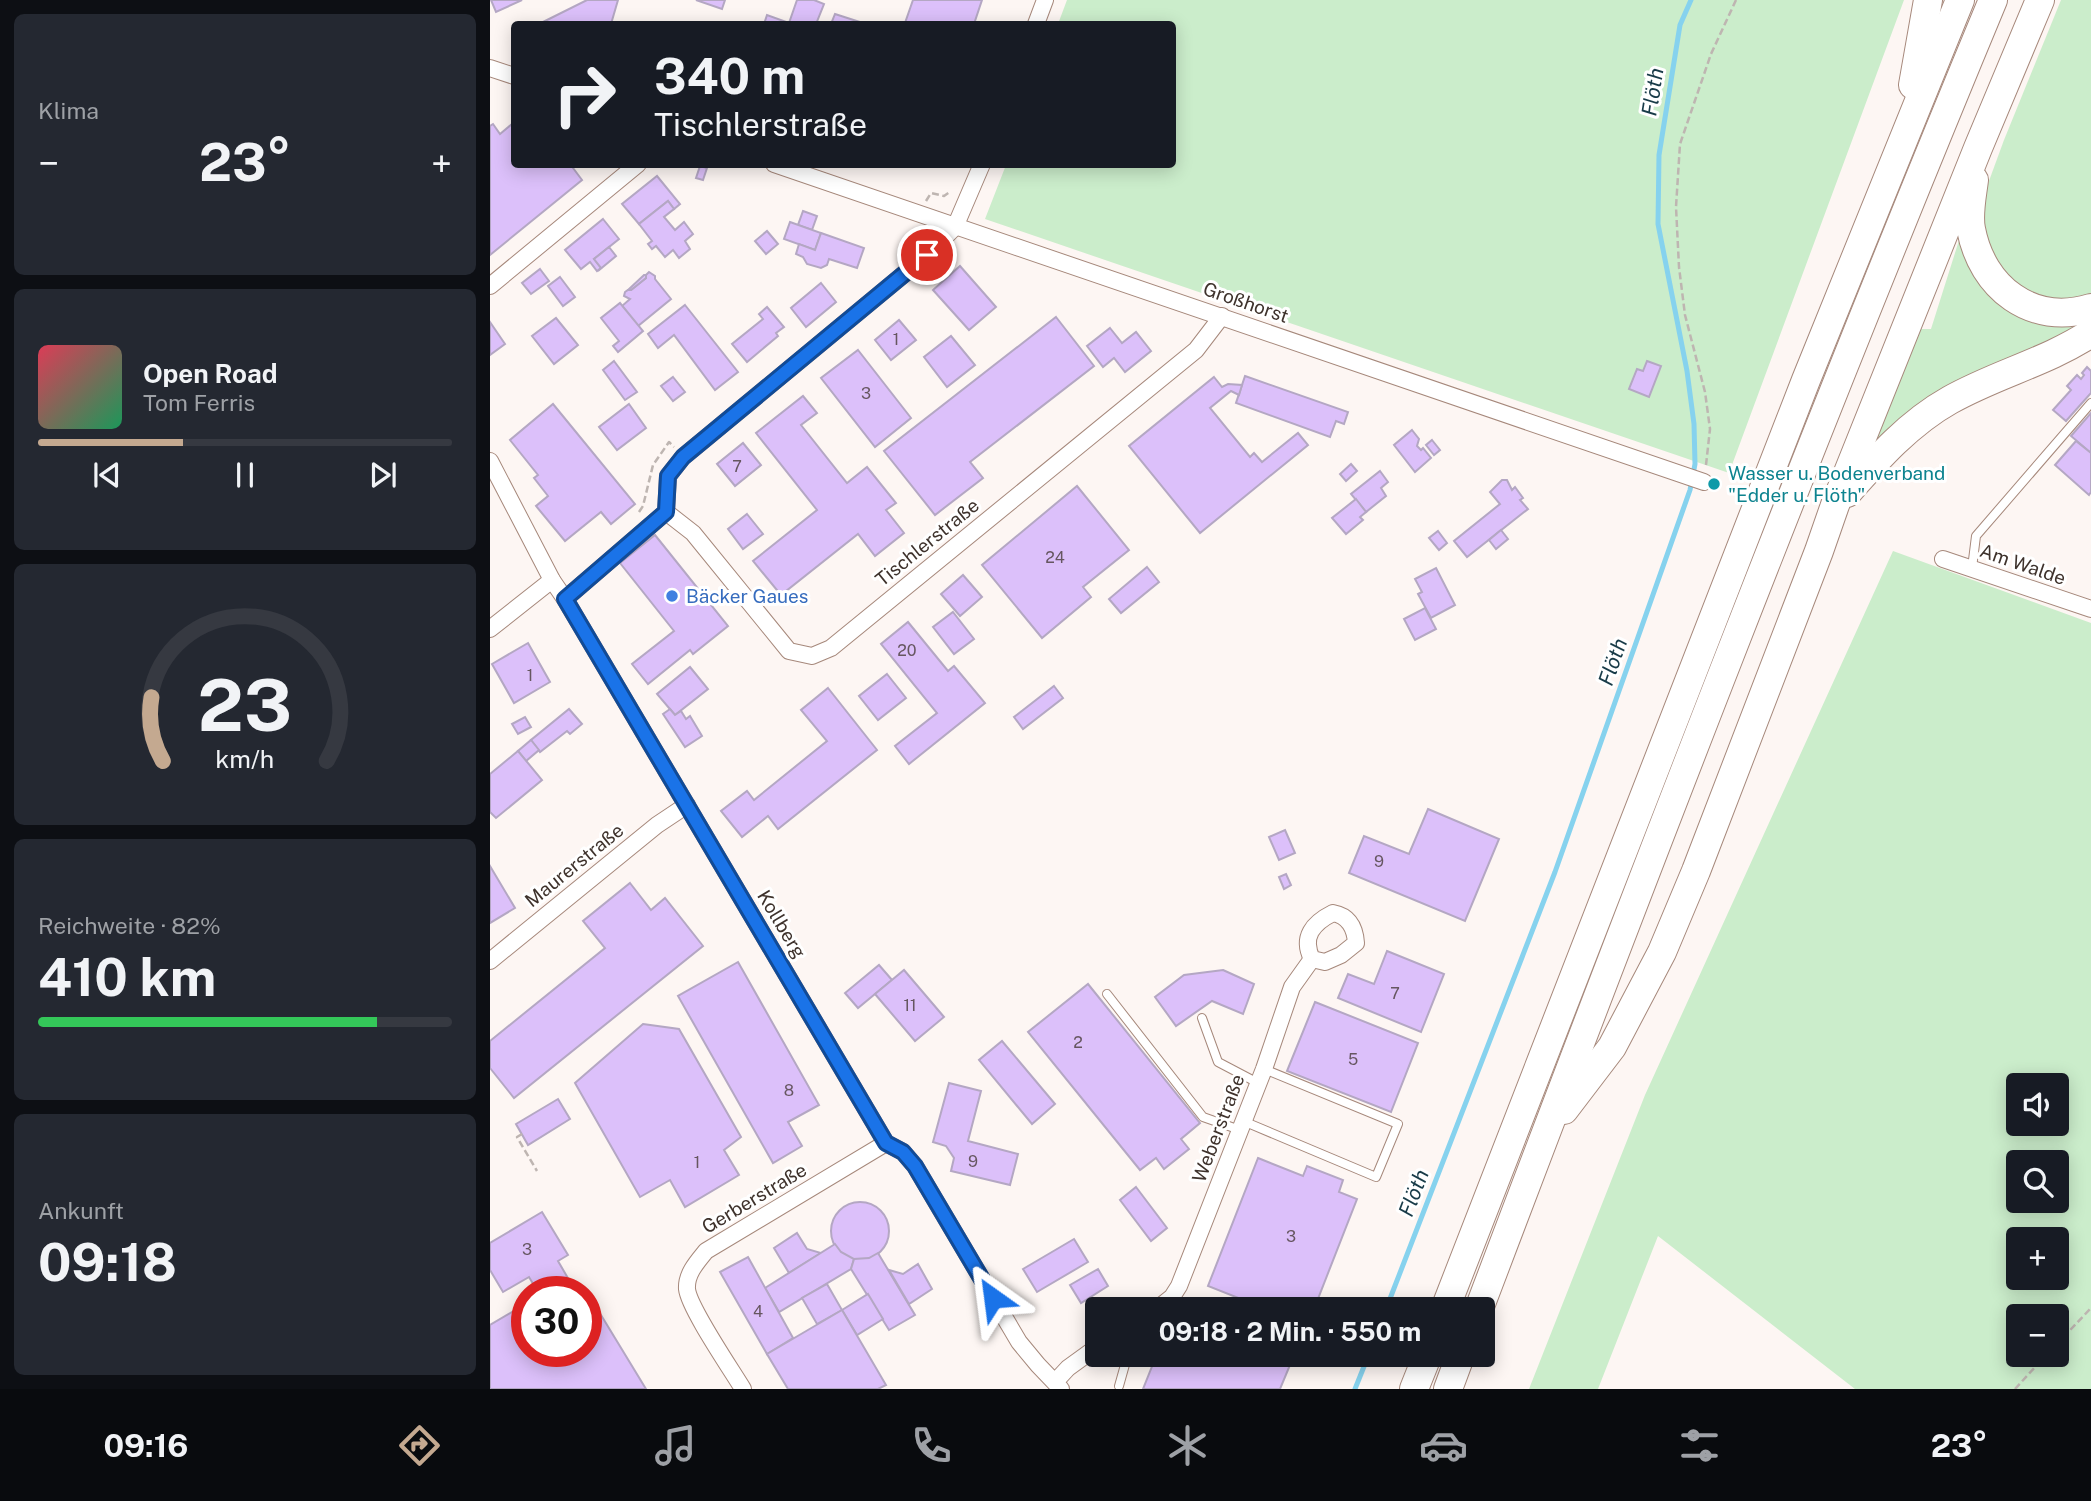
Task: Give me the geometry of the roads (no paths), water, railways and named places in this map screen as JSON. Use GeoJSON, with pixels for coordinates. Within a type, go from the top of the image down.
{"type":"FeatureCollection","features":[{"type":"Feature","properties":{"kind":"highway"},"geometry":{"type":"LineString","coordinates":[[1904,136],[1928,0]]}},
{"type":"Feature","properties":{"kind":"highway"},"geometry":{"type":"LineString","coordinates":[[1450,1297],[1706,634],[1960,0]]}},
{"type":"Feature","properties":{"kind":"highway"},"geometry":{"type":"LineString","coordinates":[[1484,1297],[1830,402],[1993,0]]}},
{"type":"Feature","properties":{"kind":"highway"},"geometry":{"type":"LineString","coordinates":[[1545,1134],[1612,1047],[1662,951],[1696,871],[1835,505],[2040,0]]}},
{"type":"Feature","properties":{"kind":"highway"},"geometry":{"type":"LineString","coordinates":[[1978,148],[1970,226],[1976,250],[1989,275],[2006,293],[2029,307],[2052,314],[2076,313],[2091,308]]}},
{"type":"Feature","properties":{"kind":"highway"},"geometry":{"type":"LineString","coordinates":[[1835,505],[1917,421],[1950,400],[2044,359],[2091,333]]}},
{"type":"Feature","properties":{"kind":"highway"},"geometry":{"type":"LineString","coordinates":[[1414,1389],[1423,1367]]}},
{"type":"Feature","properties":{"kind":"highway"},"geometry":{"type":"LineString","coordinates":[[1448,1389],[1456,1367]]}},
{"type":"Feature","properties":{"kind":"street"},"geometry":{"type":"LineString","coordinates":[[1037,21],[1045,0]]}},
{"type":"Feature","properties":{"kind":"street"},"geometry":{"type":"LineString","coordinates":[[490,68],[511,75]]}},
{"type":"Feature","properties":{"kind":"street"},"geometry":{"type":"LineString","coordinates":[[490,286],[633,168]]}},
{"type":"Feature","properties":{"kind":"street","name":"Großhorst"},"geometry":{"type":"LineString","coordinates":[[785,168],[1702,481]]}},
{"type":"Feature","properties":{"kind":"street"},"geometry":{"type":"LineString","coordinates":[[565,599],[666,512],[668,476],[683,457],[927,255],[955,227],[980,168]]}},
{"type":"Feature","properties":{"kind":"street","name":"Tischlerstraße"},"geometry":{"type":"LineString","coordinates":[[666,512],[693,533],[789,651],[811,656],[831,648],[1196,350],[1222,316]]}},
{"type":"Feature","properties":{"kind":"street","name":"Kollberg"},"geometry":{"type":"LineString","coordinates":[[490,461],[552,580],[886,1143],[903,1152],[915,1166],[1019,1342],[1058,1385]]}},
{"type":"Feature","properties":{"kind":"street","name":"Am Walde"},"geometry":{"type":"LineString","coordinates":[[1942,559],[2091,609]]}},
{"type":"Feature","properties":{"kind":"street"},"geometry":{"type":"LineString","coordinates":[[490,629],[552,580]]}},
{"type":"Feature","properties":{"kind":"street","name":"Maurerstraße"},"geometry":{"type":"LineString","coordinates":[[490,961],[657,825],[687,805]]}},
{"type":"Feature","properties":{"kind":"street","name":"Weberstraße"},"geometry":{"type":"LineString","coordinates":[[1172,1297],[1179,1286],[1261,1076],[1292,987],[1312,959]]}},
{"type":"Feature","properties":{"kind":"street","name":"Gerberstraße"},"geometry":{"type":"LineString","coordinates":[[743,1389],[693,1306],[687,1288],[692,1268],[706,1251],[886,1143]]}},
{"type":"Feature","properties":{"kind":"street"},"geometry":{"type":"LineString","coordinates":[[1058,1385],[1068,1368],[1085,1356]]}},
{"type":"Feature","properties":{"kind":"lane"},"geometry":{"type":"LineString","coordinates":[[1972,568],[1976,536],[2091,403]]}},
{"type":"Feature","properties":{"kind":"lane"},"geometry":{"type":"LineString","coordinates":[[1107,994],[1202,1117],[1242,1125],[1376,1177],[1398,1124],[1218,1062],[1202,1018]]}},
{"type":"Feature","properties":{"kind":"lane"},"geometry":{"type":"LineString","coordinates":[[1119,1386],[1124,1367]]}},
{"type":"Feature","properties":{"kind":"waterway","name":"Flöth"},"geometry":{"type":"LineString","coordinates":[[1391,1297],[1555,872],[1690,490],[1695,464],[1694,424],[1687,371],[1658,224],[1659,155],[1680,25],[1691,0]]}},
{"type":"Feature","properties":{"kind":"waterway","name":"Flöth"},"geometry":{"type":"LineString","coordinates":[[1355,1389],[1364,1367]]}},
{"type":"Feature","properties":{"kind":"place","name":"Wasser u. Bodenverband \"Edder u. Flöth\""},"geometry":{"type":"Point","coordinates":[1714,484]}},
{"type":"Feature","properties":{"kind":"place","name":"Bäcker Gaues"},"geometry":{"type":"Point","coordinates":[672,596]}}]}
